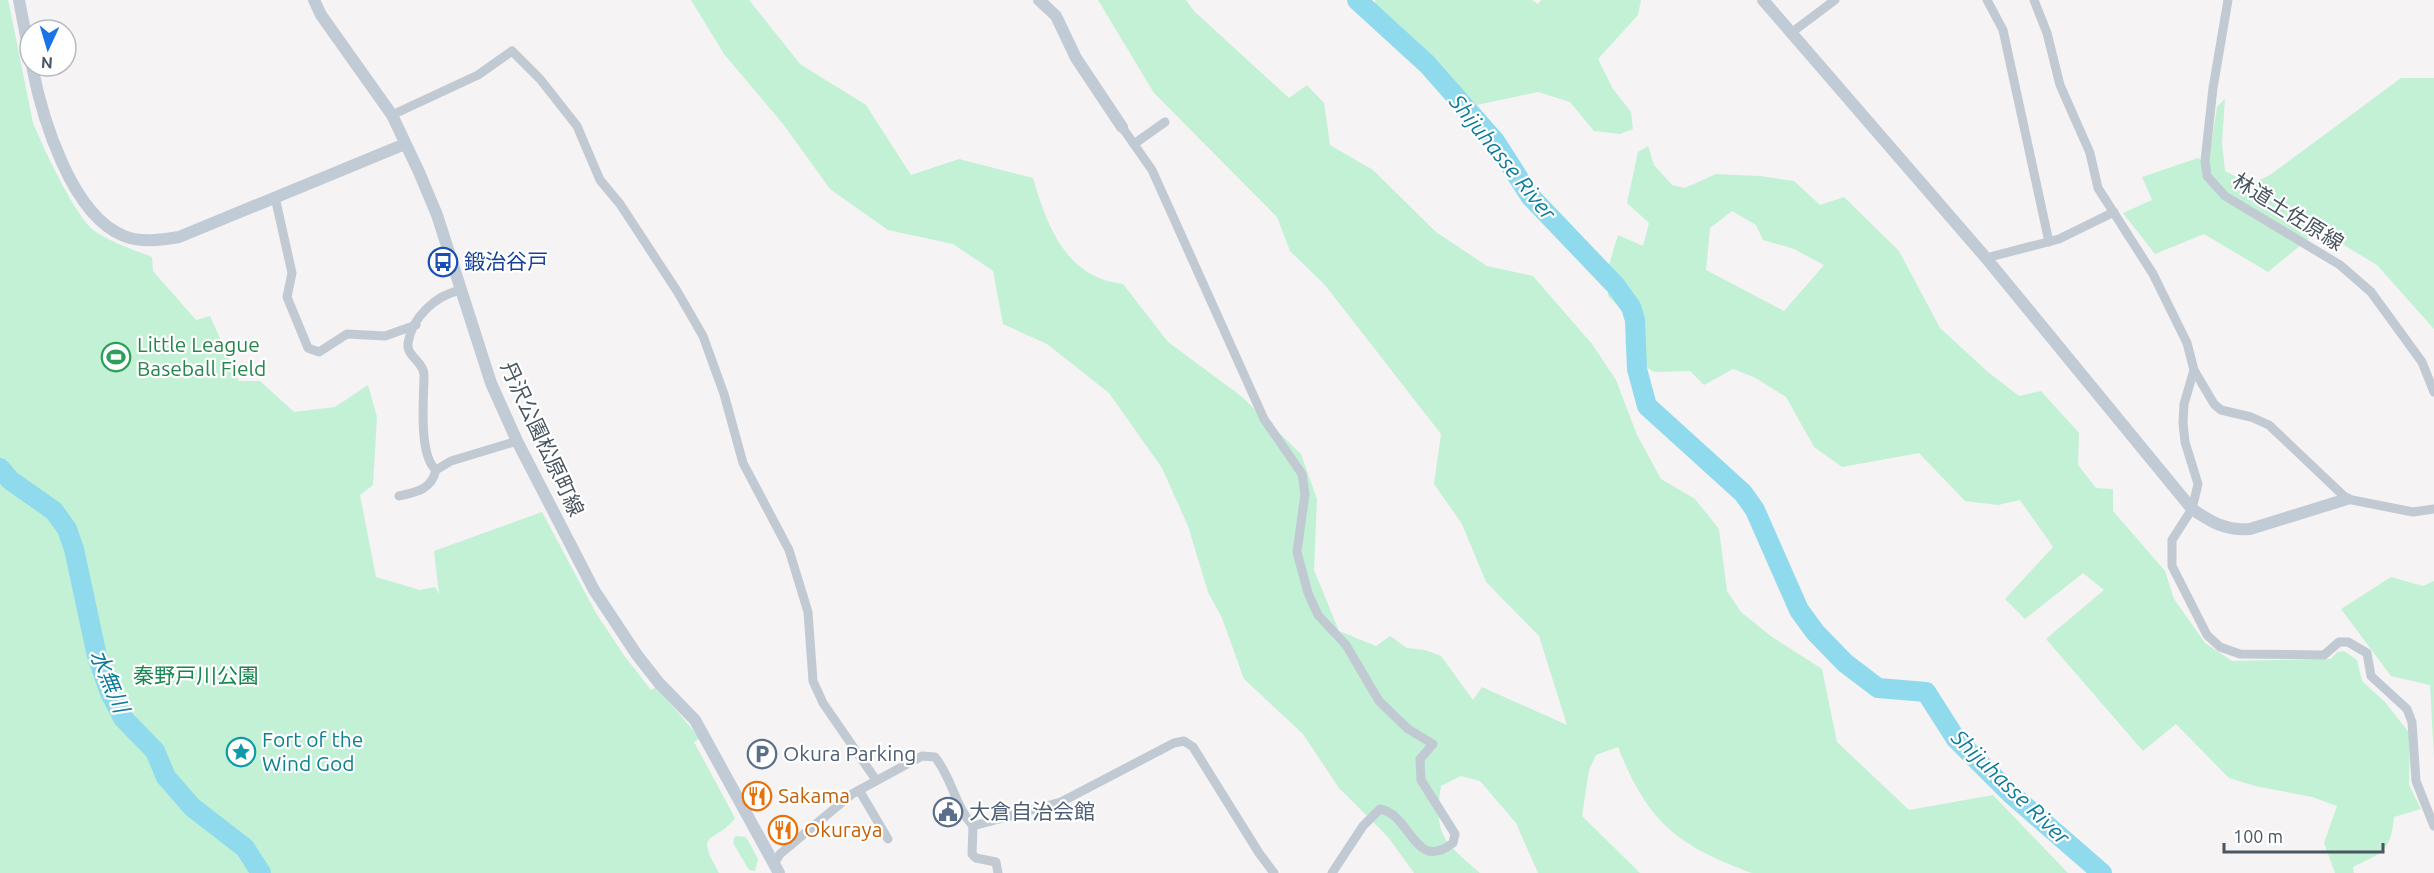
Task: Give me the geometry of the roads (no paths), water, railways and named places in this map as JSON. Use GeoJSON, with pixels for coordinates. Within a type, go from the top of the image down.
{"type":"FeatureCollection","features":[{"type":"Feature","properties":{"kind":"street"},"geometry":{"type":"LineString","coordinates":[[18,0],[22,18]]}},
{"type":"Feature","properties":{"kind":"street","name":"丹沢公園松原町線"},"geometry":{"type":"LineString","coordinates":[[314,0],[321,15],[392,115],[437,215],[491,383],[517,441],[599,598],[652,674],[695,720],[776,868]]}},
{"type":"Feature","properties":{"kind":"street"},"geometry":{"type":"LineString","coordinates":[[1039,0],[1056,16],[1082,67],[1152,170],[1264,419],[1302,474],[1305,494],[1297,552],[1308,593],[1318,615],[1346,645],[1379,701],[1408,729],[1433,744],[1420,759],[1421,780],[1455,834],[1453,843],[1442,852],[1432,853],[1421,848],[1390,811],[1380,810],[1363,826],[1332,873]]}},
{"type":"Feature","properties":{"kind":"street"},"geometry":{"type":"LineString","coordinates":[[1763,0],[1986,258],[2192,509],[2214,524],[2238,530],[2250,529],[2347,499],[2413,512],[2434,509]]}},
{"type":"Feature","properties":{"kind":"street"},"geometry":{"type":"LineString","coordinates":[[1791,33],[1835,0]]}},
{"type":"Feature","properties":{"kind":"street"},"geometry":{"type":"LineString","coordinates":[[1987,0],[2003,30],[2049,242]]}},
{"type":"Feature","properties":{"kind":"street"},"geometry":{"type":"LineString","coordinates":[[2034,0],[2047,33],[2060,86],[2090,153],[2098,188],[2153,274],[2187,343],[2194,370],[2214,404],[2221,410],[2251,417],[2269,425],[2347,499]]}},
{"type":"Feature","properties":{"kind":"street","name":"林道土佐原線"},"geometry":{"type":"LineString","coordinates":[[2228,0],[2212,88],[2206,176],[2225,196],[2340,266],[2371,292],[2422,362],[2434,392]]}},
{"type":"Feature","properties":{"kind":"street"},"geometry":{"type":"LineString","coordinates":[[392,115],[478,75],[512,51],[540,79],[577,126],[600,180],[620,204],[652,252],[703,336],[724,394],[743,463],[789,549],[808,612],[813,681],[823,703],[876,780]]}},
{"type":"Feature","properties":{"kind":"street"},"geometry":{"type":"LineString","coordinates":[[35,78],[45,121],[62,161],[90,212],[107,227],[125,237],[162,240],[179,237],[405,144]]}},
{"type":"Feature","properties":{"kind":"street"},"geometry":{"type":"LineString","coordinates":[[1134,144],[1165,122]]}},
{"type":"Feature","properties":{"kind":"street"},"geometry":{"type":"LineString","coordinates":[[275,197],[292,273],[286,297],[308,348],[319,352],[347,334],[386,336],[416,325]]}},
{"type":"Feature","properties":{"kind":"street"},"geometry":{"type":"LineString","coordinates":[[1986,258],[2049,242],[2114,212]]}},
{"type":"Feature","properties":{"kind":"street"},"geometry":{"type":"LineString","coordinates":[[436,470],[431,466],[428,456],[422,411],[424,372],[408,350],[408,341],[416,325],[434,301],[447,292],[460,290]]}},
{"type":"Feature","properties":{"kind":"street"},"geometry":{"type":"LineString","coordinates":[[2194,370],[2184,404],[2183,423],[2185,442],[2197,477],[2192,509],[2172,540],[2172,566],[2207,635],[2220,647],[2240,654],[2324,655],[2339,642],[2348,642],[2367,653],[2371,676],[2407,709],[2412,722],[2416,781],[2434,826]]}},
{"type":"Feature","properties":{"kind":"street"},"geometry":{"type":"LineString","coordinates":[[399,496],[423,490],[434,479],[436,470],[451,461],[517,441]]}},
{"type":"Feature","properties":{"kind":"street"},"geometry":{"type":"LineString","coordinates":[[974,826],[1060,802],[1174,743],[1184,741],[1193,747],[1259,853],[1274,873]]}},
{"type":"Feature","properties":{"kind":"street"},"geometry":{"type":"LineString","coordinates":[[776,868],[780,854],[858,790],[922,756],[935,756],[944,767],[962,813],[974,826],[972,854],[976,858],[996,862],[998,873]]}},
{"type":"Feature","properties":{"kind":"street"},"geometry":{"type":"LineString","coordinates":[[858,790],[888,839]]}},
{"type":"Feature","properties":{"kind":"waterway","name":"Shijuhasse River"},"geometry":{"type":"LineString","coordinates":[[1357,0],[1427,64],[1495,141],[1530,196],[1616,286],[1631,307],[1635,320],[1637,369],[1647,406],[1743,493],[1755,510],[1799,610],[1815,632],[1845,663],[1878,688],[1926,692],[1956,739],[2011,794],[2102,873]]}},
{"type":"Feature","properties":{"kind":"waterway","name":"水無川"},"geometry":{"type":"LineString","coordinates":[[0,468],[10,480],[54,511],[67,529],[74,549],[97,656],[110,693],[123,718],[155,751],[166,777],[192,807],[245,848],[261,873]]}},
{"type":"Feature","properties":{"kind":"place","name":"鍛治谷戸"},"geometry":{"type":"Point","coordinates":[443,262]}},
{"type":"Feature","properties":{"kind":"place","name":"Little League Baseball Field"},"geometry":{"type":"Point","coordinates":[116,357]}},
{"type":"Feature","properties":{"kind":"place","name":"Fort of the Wind God"},"geometry":{"type":"Point","coordinates":[241,752]}},
{"type":"Feature","properties":{"kind":"place","name":"Okura Parking"},"geometry":{"type":"Point","coordinates":[762,754]}},
{"type":"Feature","properties":{"kind":"place","name":"Sakama"},"geometry":{"type":"Point","coordinates":[757,796]}},
{"type":"Feature","properties":{"kind":"place","name":"大倉自治会館"},"geometry":{"type":"Point","coordinates":[948,812]}},
{"type":"Feature","properties":{"kind":"place","name":"Okuraya"},"geometry":{"type":"Point","coordinates":[783,830]}},
{"type":"Feature","properties":{"kind":"park label","name":"秦野戸川公園"},"geometry":{"type":"Point","coordinates":[196,676]}}]}
